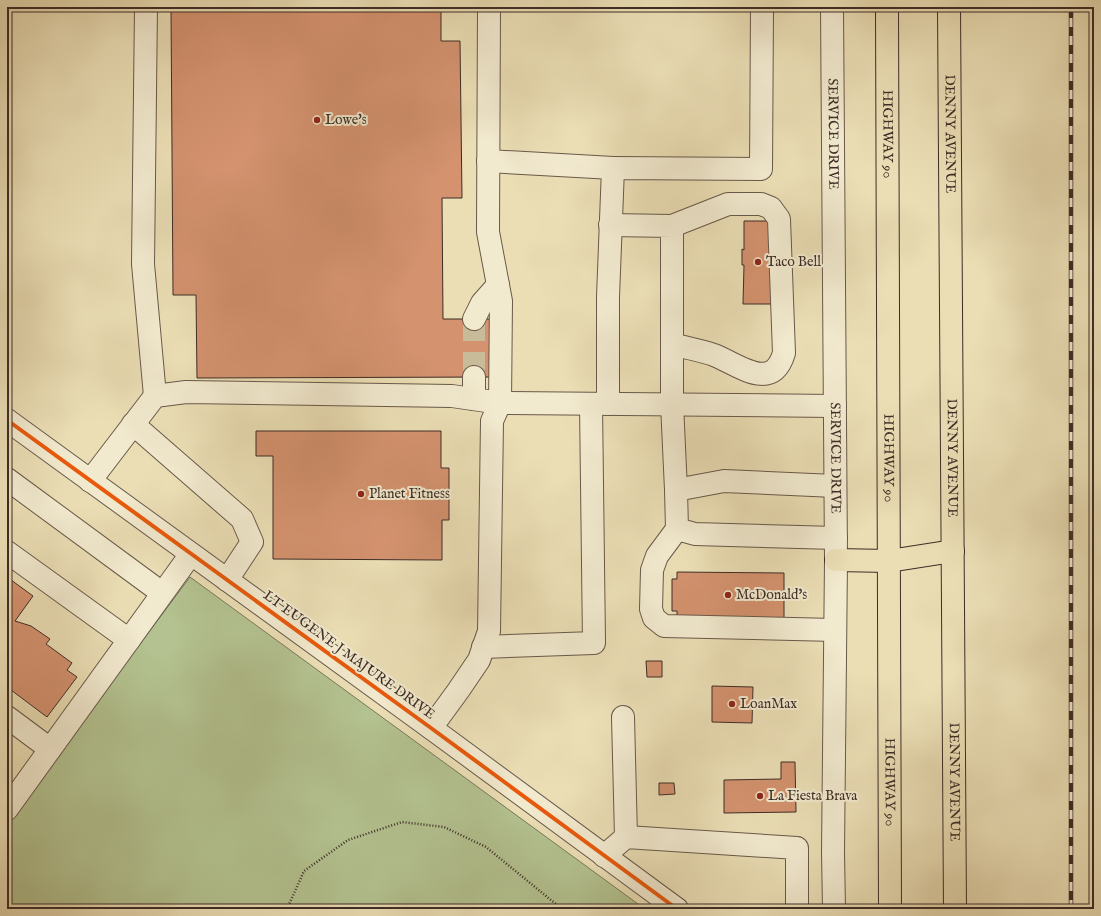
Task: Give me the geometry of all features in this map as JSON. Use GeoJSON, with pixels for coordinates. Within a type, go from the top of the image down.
{"type":"FeatureCollection","features":[{"type":"Feature","properties":{"kind":"main road","name":"HIGHWAY 90"},"geometry":{"type":"LineString","coordinates":[[887,7],[890,909]]}},
{"type":"Feature","properties":{"kind":"main road","name":"DENNY AVENUE"},"geometry":{"type":"LineString","coordinates":[[949,7],[955,909]]}},
{"type":"Feature","properties":{"kind":"main road"},"geometry":{"type":"LineString","coordinates":[[836,560],[889,561],[953,551]]}},
{"type":"Feature","properties":{"kind":"street"},"geometry":{"type":"LineString","coordinates":[[90,480],[155,396],[143,264],[146,7]]}},
{"type":"Feature","properties":{"kind":"street"},"geometry":{"type":"LineString","coordinates":[[431,728],[479,660],[489,631],[492,421],[500,403],[502,301],[488,232],[489,7]]}},
{"type":"Feature","properties":{"kind":"street"},"geometry":{"type":"LineString","coordinates":[[488,161],[613,168],[761,169],[762,7]]}},
{"type":"Feature","properties":{"kind":"street","name":"SERVICE DRIVE"},"geometry":{"type":"LineString","coordinates":[[832,7],[836,538],[833,844],[834,909]]}},
{"type":"Feature","properties":{"kind":"street"},"geometry":{"type":"LineString","coordinates":[[483,646],[594,643],[600,404],[608,297],[613,168]]}},
{"type":"Feature","properties":{"kind":"street"},"geometry":{"type":"LineString","coordinates":[[610,226],[672,226],[728,204],[761,204],[771,208],[779,219],[784,353],[781,363],[773,372],[761,374],[744,370],[714,355],[672,344]]}},
{"type":"Feature","properties":{"kind":"street"},"geometry":{"type":"LineString","coordinates":[[672,226],[672,404],[677,529],[657,556],[652,570],[651,609],[654,618],[664,626],[835,630]]}},
{"type":"Feature","properties":{"kind":"street"},"geometry":{"type":"LineString","coordinates":[[474,319],[482,303],[498,285]]}},
{"type":"Feature","properties":{"kind":"street"},"geometry":{"type":"LineString","coordinates":[[474,377],[474,399]]}},
{"type":"Feature","properties":{"kind":"street"},"geometry":{"type":"LineString","coordinates":[[155,396],[186,392],[452,396],[500,403],[835,406]]}},
{"type":"Feature","properties":{"kind":"street","name":"LT EUGENE J MAJURE DRIVE"},"geometry":{"type":"LineString","coordinates":[[7,420],[677,909]]}},
{"type":"Feature","properties":{"kind":"street"},"geometry":{"type":"LineString","coordinates":[[133,424],[242,519],[252,542],[227,580]]}},
{"type":"Feature","properties":{"kind":"street"},"geometry":{"type":"LineString","coordinates":[[7,479],[162,593]]}},
{"type":"Feature","properties":{"kind":"street"},"geometry":{"type":"LineString","coordinates":[[676,490],[724,481],[835,486]]}},
{"type":"Feature","properties":{"kind":"street"},"geometry":{"type":"LineString","coordinates":[[677,529],[695,534],[836,538]]}},
{"type":"Feature","properties":{"kind":"street"},"geometry":{"type":"LineString","coordinates":[[7,552],[129,640]]}},
{"type":"Feature","properties":{"kind":"street"},"geometry":{"type":"LineString","coordinates":[[7,809],[191,554]]}},
{"type":"Feature","properties":{"kind":"street"},"geometry":{"type":"LineString","coordinates":[[7,717],[50,749]]}},
{"type":"Feature","properties":{"kind":"street"},"geometry":{"type":"LineString","coordinates":[[623,717],[626,837]]}},
{"type":"Feature","properties":{"kind":"street"},"geometry":{"type":"LineString","coordinates":[[604,856],[626,837],[797,848],[797,909]]}},
{"type":"Feature","properties":{"kind":"path"},"geometry":{"type":"LineString","coordinates":[[287,909],[304,872],[348,840],[402,822],[444,827],[486,847],[562,909]]}},
{"type":"Feature","properties":{"kind":"green space"},"geometry":{"type":"Polygon","coordinates":[[[190,577],[638,904],[634,909],[7,909],[7,822],[190,577]]]}},
{"type":"Feature","properties":{"kind":"building","name":"Lowe's"},"geometry":{"type":"Polygon","coordinates":[[[171,7],[441,7],[441,41],[460,41],[462,198],[442,198],[443,319],[494,319],[494,377],[197,378],[196,295],[173,295],[171,7]]]}},
{"type":"Feature","properties":{"kind":"building","name":"Taco Bell"},"geometry":{"type":"Polygon","coordinates":[[[744,221],[772,221],[773,304],[743,304],[744,265],[742,265],[742,249],[744,250],[744,221]]]}},
{"type":"Feature","properties":{"kind":"building","name":"Planet Fitness"},"geometry":{"type":"Polygon","coordinates":[[[256,431],[441,431],[441,468],[449,468],[449,520],[442,520],[442,560],[273,559],[273,456],[256,456],[256,431]]]}},
{"type":"Feature","properties":{"kind":"building","name":"McDonald's"},"geometry":{"type":"Polygon","coordinates":[[[677,572],[784,573],[784,620],[677,623],[677,611],[672,611],[672,579],[677,579],[677,572]]]}},
{"type":"Feature","properties":{"kind":"building"},"geometry":{"type":"Polygon","coordinates":[[[7,577],[33,596],[15,621],[31,626],[50,639],[46,644],[72,663],[67,670],[77,677],[47,717],[7,687],[7,577]]]}},
{"type":"Feature","properties":{"kind":"building"},"geometry":{"type":"Polygon","coordinates":[[[646,661],[662,661],[662,677],[647,677],[646,661]]]}},
{"type":"Feature","properties":{"kind":"building","name":"LoanMax"},"geometry":{"type":"Polygon","coordinates":[[[712,686],[753,687],[752,723],[712,722],[712,686]]]}},
{"type":"Feature","properties":{"kind":"building","name":"La Fiesta Brava"},"geometry":{"type":"Polygon","coordinates":[[[781,762],[795,762],[796,812],[724,813],[724,780],[781,779],[781,762]]]}},
{"type":"Feature","properties":{"kind":"building"},"geometry":{"type":"Polygon","coordinates":[[[659,783],[674,783],[675,794],[659,795],[659,783]]]}},
{"type":"Feature","properties":{"kind":"tunnel"},"geometry":{"type":"LineString","coordinates":[[474,319],[474,377]]}},
{"type":"Feature","properties":{"kind":"railway"},"geometry":{"type":"LineString","coordinates":[[1071,7],[1071,909]]}},
{"type":"Feature","properties":{"kind":"cycle path"},"geometry":{"type":"LineString","coordinates":[[7,420],[677,909]]}},
{"type":"Feature","properties":{"kind":"place","name":"Lowe's"},"geometry":{"type":"Point","coordinates":[317,120]}},
{"type":"Feature","properties":{"kind":"place","name":"Taco Bell"},"geometry":{"type":"Point","coordinates":[758,262]}},
{"type":"Feature","properties":{"kind":"place","name":"Planet Fitness"},"geometry":{"type":"Point","coordinates":[361,494]}},
{"type":"Feature","properties":{"kind":"place","name":"McDonald's"},"geometry":{"type":"Point","coordinates":[728,595]}},
{"type":"Feature","properties":{"kind":"place","name":"LoanMax"},"geometry":{"type":"Point","coordinates":[732,704]}},
{"type":"Feature","properties":{"kind":"place","name":"La Fiesta Brava"},"geometry":{"type":"Point","coordinates":[760,796]}}]}
